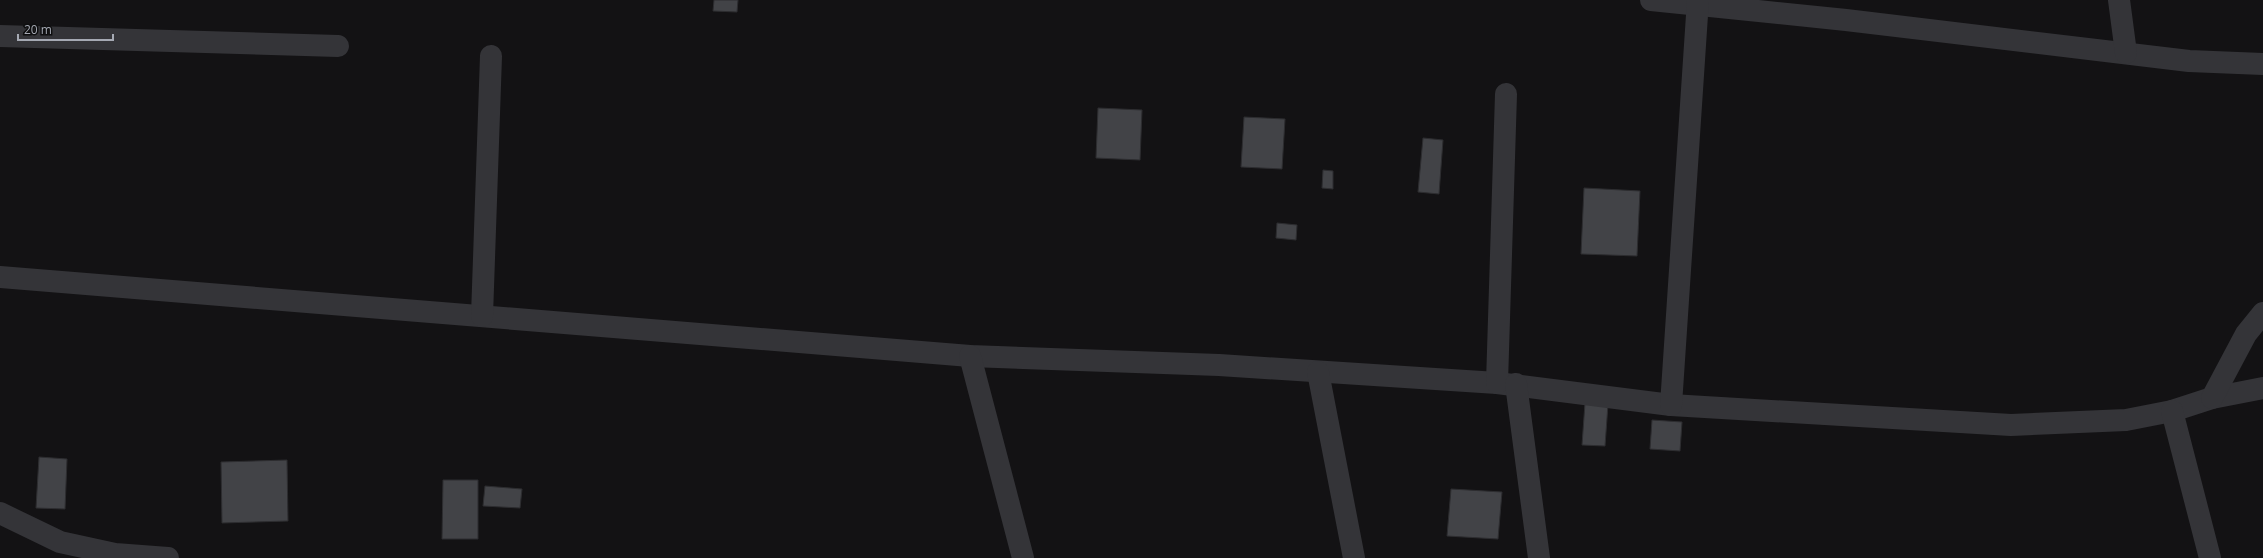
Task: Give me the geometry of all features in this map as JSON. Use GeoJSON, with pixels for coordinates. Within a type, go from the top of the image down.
{"type":"FeatureCollection","features":[{"type":"Feature","properties":{"kind":"street"},"geometry":{"type":"LineString","coordinates":[[1651,0],[1698,2],[2189,61],[2263,64]]}},
{"type":"Feature","properties":{"kind":"street"},"geometry":{"type":"LineString","coordinates":[[2119,0],[2126,53]]}},
{"type":"Feature","properties":{"kind":"street"},"geometry":{"type":"LineString","coordinates":[[1671,405],[1698,2]]}},
{"type":"Feature","properties":{"kind":"street"},"geometry":{"type":"LineString","coordinates":[[0,36],[338,46]]}},
{"type":"Feature","properties":{"kind":"street"},"geometry":{"type":"LineString","coordinates":[[482,316],[490,56]]}},
{"type":"Feature","properties":{"kind":"street"},"geometry":{"type":"LineString","coordinates":[[1506,94],[1507,384],[1539,558]]}},
{"type":"Feature","properties":{"kind":"street"},"geometry":{"type":"LineString","coordinates":[[0,277],[970,356],[1219,365],[1507,384],[1671,405],[2011,425],[2126,420],[2172,411],[2212,398],[2263,388]]}},
{"type":"Feature","properties":{"kind":"street"},"geometry":{"type":"LineString","coordinates":[[2212,398],[2246,334],[2263,313]]}},
{"type":"Feature","properties":{"kind":"street"},"geometry":{"type":"LineString","coordinates":[[970,356],[1023,558]]}},
{"type":"Feature","properties":{"kind":"street"},"geometry":{"type":"LineString","coordinates":[[1318,372],[1354,558]]}},
{"type":"Feature","properties":{"kind":"street"},"geometry":{"type":"LineString","coordinates":[[2172,411],[2210,558]]}},
{"type":"Feature","properties":{"kind":"street"},"geometry":{"type":"LineString","coordinates":[[0,513],[60,542],[114,554],[168,558]]}},
{"type":"Feature","properties":{"kind":"building"},"geometry":{"type":"Polygon","coordinates":[[[714,0],[738,0],[737,12],[713,11],[714,0]]]}},
{"type":"Feature","properties":{"kind":"building"},"geometry":{"type":"Polygon","coordinates":[[[1098,108],[1142,110],[1140,160],[1096,158],[1098,108]]]}},
{"type":"Feature","properties":{"kind":"building"},"geometry":{"type":"Polygon","coordinates":[[[1244,117],[1285,119],[1282,169],[1241,167],[1244,117]]]}},
{"type":"Feature","properties":{"kind":"building"},"geometry":{"type":"Polygon","coordinates":[[[1423,138],[1443,140],[1439,194],[1418,192],[1423,138]]]}},
{"type":"Feature","properties":{"kind":"building"},"geometry":{"type":"Polygon","coordinates":[[[1323,170],[1333,171],[1333,189],[1322,188],[1323,170]]]}},
{"type":"Feature","properties":{"kind":"building"},"geometry":{"type":"Polygon","coordinates":[[[1584,188],[1640,191],[1637,256],[1581,254],[1584,188]]]}},
{"type":"Feature","properties":{"kind":"building"},"geometry":{"type":"Polygon","coordinates":[[[1277,223],[1297,225],[1296,240],[1276,238],[1277,223]]]}},
{"type":"Feature","properties":{"kind":"building"},"geometry":{"type":"Polygon","coordinates":[[[1585,403],[1608,404],[1605,446],[1582,445],[1585,403]]]}},
{"type":"Feature","properties":{"kind":"building"},"geometry":{"type":"Polygon","coordinates":[[[1652,420],[1682,422],[1680,451],[1650,449],[1652,420]]]}},
{"type":"Feature","properties":{"kind":"building"},"geometry":{"type":"Polygon","coordinates":[[[39,457],[67,459],[65,509],[36,508],[39,457]]]}},
{"type":"Feature","properties":{"kind":"building"},"geometry":{"type":"Polygon","coordinates":[[[287,460],[288,521],[222,523],[221,462],[287,460]]]}},
{"type":"Feature","properties":{"kind":"building"},"geometry":{"type":"Polygon","coordinates":[[[443,480],[478,480],[478,539],[442,539],[443,480]]]}},
{"type":"Feature","properties":{"kind":"building"},"geometry":{"type":"Polygon","coordinates":[[[485,486],[522,489],[520,508],[483,506],[485,486]]]}},
{"type":"Feature","properties":{"kind":"building"},"geometry":{"type":"Polygon","coordinates":[[[1451,489],[1502,492],[1498,539],[1447,536],[1451,489]]]}}]}
